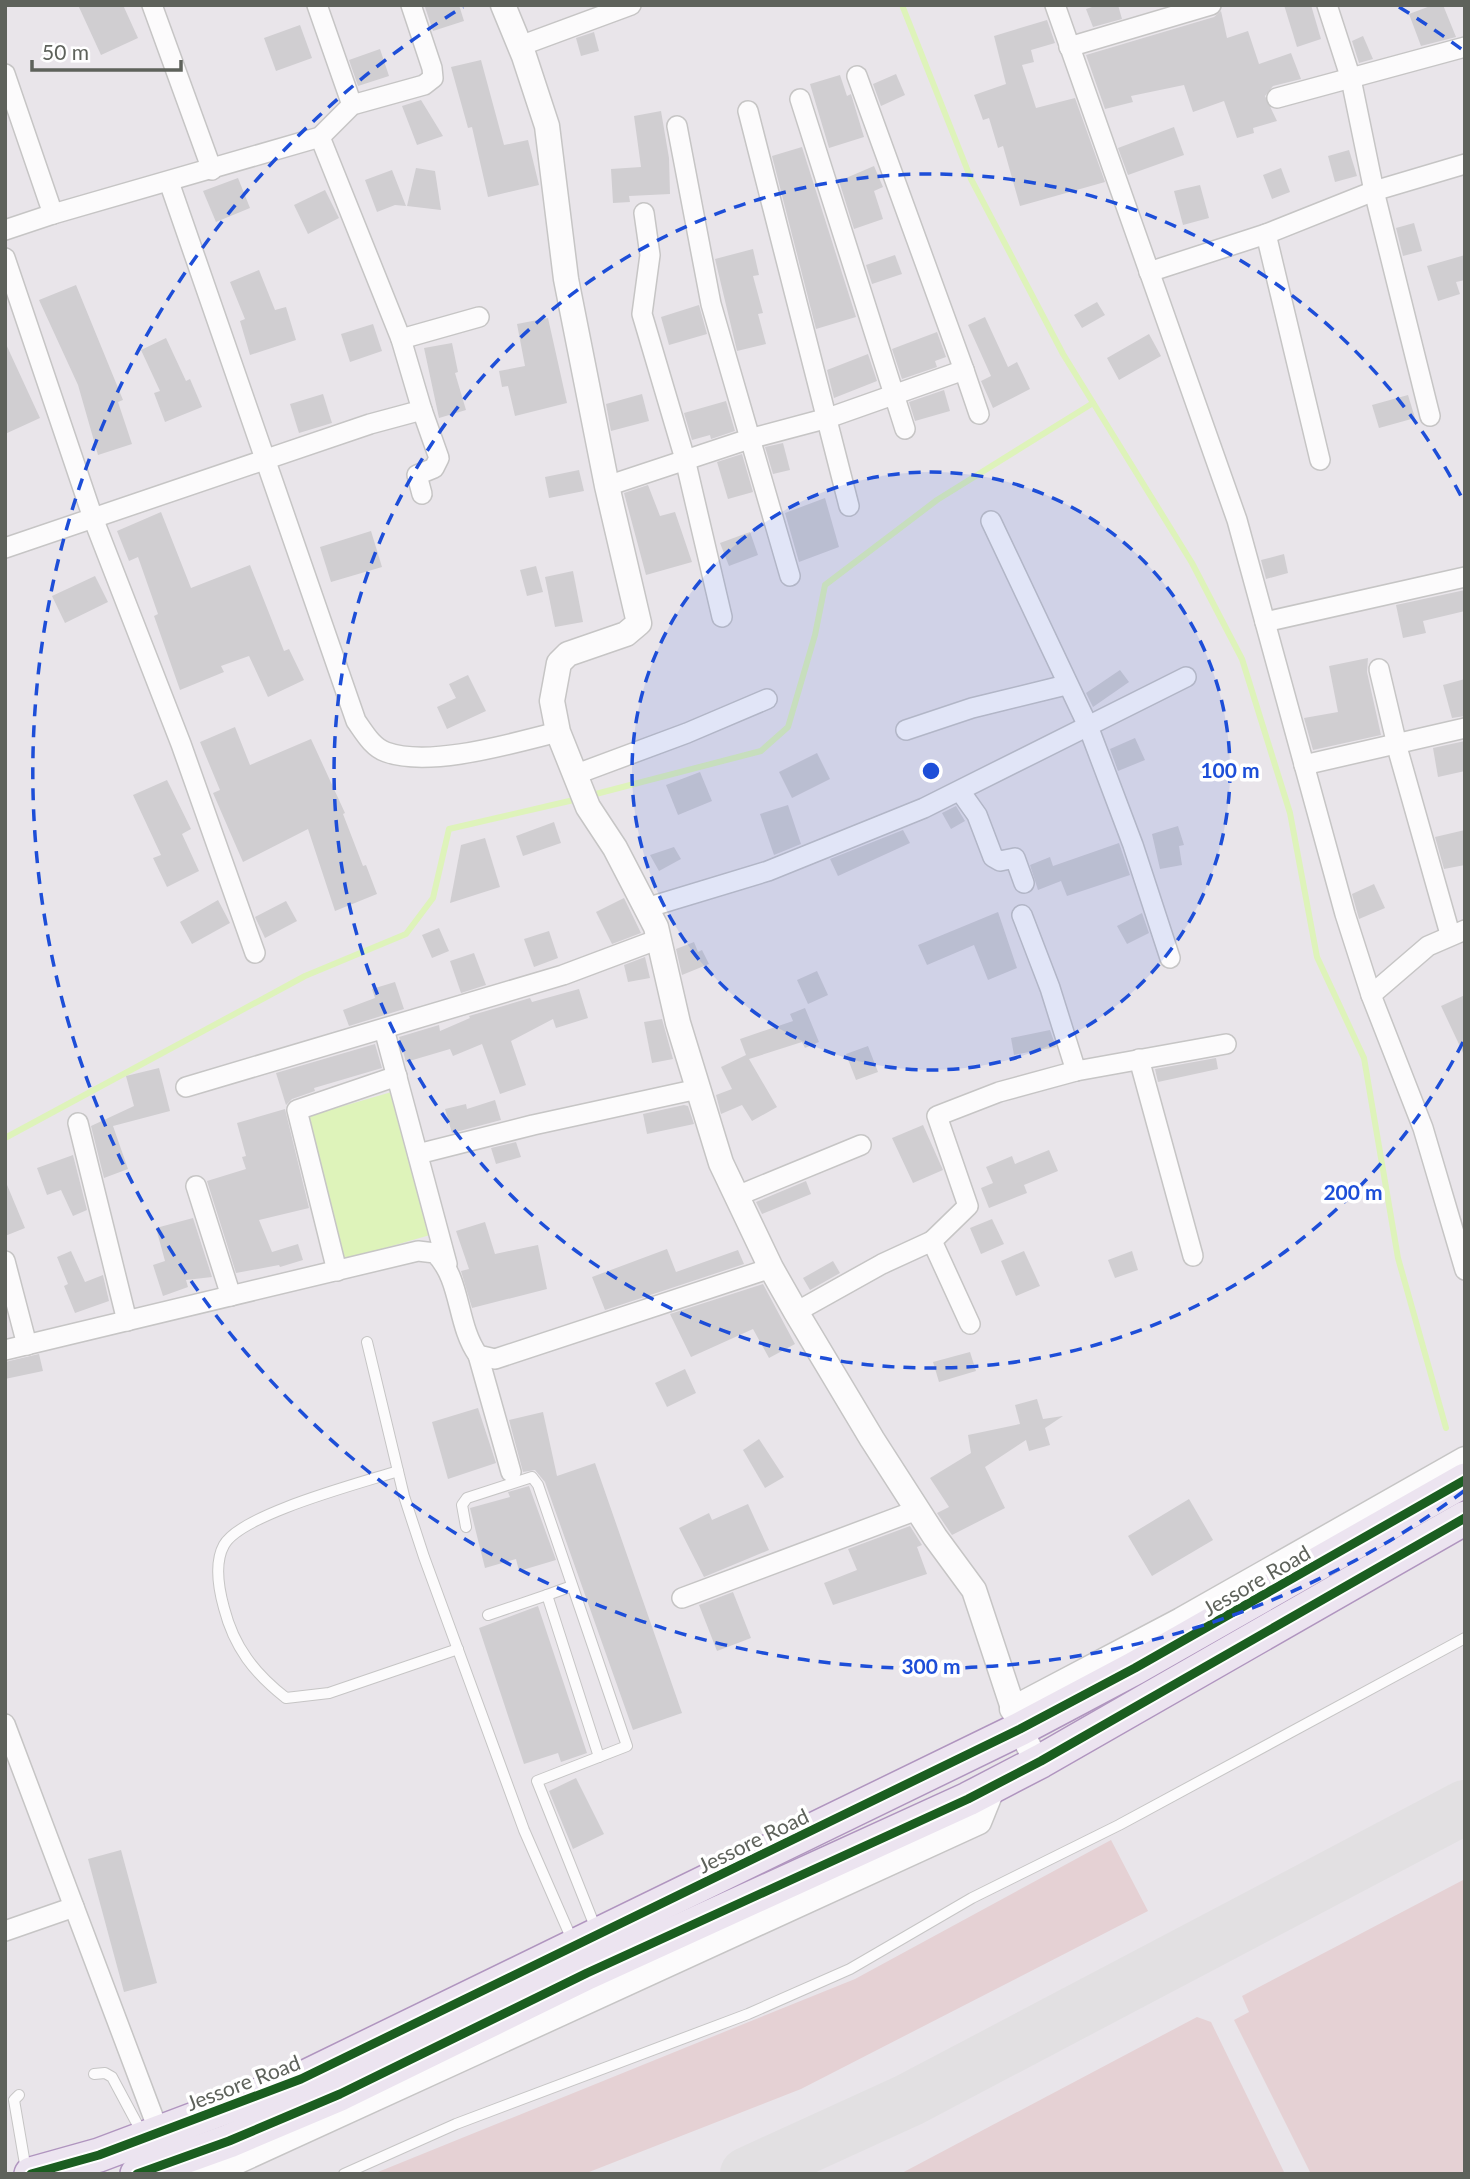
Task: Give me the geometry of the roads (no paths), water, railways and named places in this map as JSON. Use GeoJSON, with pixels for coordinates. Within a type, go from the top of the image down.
{"type":"FeatureCollection","features":[{"type":"Feature","properties":{"kind":"highway","name":"Jessore Road"},"geometry":{"type":"LineString","coordinates":[[29,2174],[147,2153],[302,2079],[587,1940],[1016,1719],[1147,1662],[1465,1480]]}},
{"type":"Feature","properties":{"kind":"highway"},"geometry":{"type":"LineString","coordinates":[[147,2153],[229,2141],[340,2094],[575,1979],[994,1785],[1465,1518]]}},
{"type":"Feature","properties":{"kind":"street"},"geometry":{"type":"LineString","coordinates":[[152,5],[212,170]]}},
{"type":"Feature","properties":{"kind":"street"},"geometry":{"type":"LineString","coordinates":[[317,5],[352,105]]}},
{"type":"Feature","properties":{"kind":"street"},"geometry":{"type":"LineString","coordinates":[[5,230],[320,137],[352,105],[424,85],[433,78],[411,5]]}},
{"type":"Feature","properties":{"kind":"street"},"geometry":{"type":"LineString","coordinates":[[503,5],[547,126],[566,279],[607,486],[639,623],[626,634],[568,654],[559,663],[552,701],[558,732],[580,789],[615,848],[659,939],[678,1023],[721,1163],[771,1268],[796,1312],[917,1510],[974,1590],[1016,1719],[1037,1763]]}},
{"type":"Feature","properties":{"kind":"street"},"geometry":{"type":"LineString","coordinates":[[520,46],[631,5]]}},
{"type":"Feature","properties":{"kind":"street"},"geometry":{"type":"LineString","coordinates":[[1055,5],[1237,520],[1371,995],[1423,1128],[1465,1270]]}},
{"type":"Feature","properties":{"kind":"street"},"geometry":{"type":"LineString","coordinates":[[1069,47],[1212,5]]}},
{"type":"Feature","properties":{"kind":"street"},"geometry":{"type":"LineString","coordinates":[[1327,5],[1350,79],[1374,191],[1430,416]]}},
{"type":"Feature","properties":{"kind":"street"},"geometry":{"type":"LineString","coordinates":[[1277,98],[1465,47]]}},
{"type":"Feature","properties":{"kind":"street"},"geometry":{"type":"LineString","coordinates":[[5,74],[53,214]]}},
{"type":"Feature","properties":{"kind":"street"},"geometry":{"type":"LineString","coordinates":[[858,76],[979,414]]}},
{"type":"Feature","properties":{"kind":"street"},"geometry":{"type":"LineString","coordinates":[[800,99],[905,429]]}},
{"type":"Feature","properties":{"kind":"street"},"geometry":{"type":"LineString","coordinates":[[748,111],[849,506]]}},
{"type":"Feature","properties":{"kind":"street"},"geometry":{"type":"LineString","coordinates":[[677,126],[711,304],[790,576]]}},
{"type":"Feature","properties":{"kind":"street"},"geometry":{"type":"LineString","coordinates":[[320,137],[401,339],[439,458],[434,468],[417,475],[422,494]]}},
{"type":"Feature","properties":{"kind":"street"},"geometry":{"type":"LineString","coordinates":[[1149,272],[1266,234],[1374,191],[1465,164]]}},
{"type":"Feature","properties":{"kind":"street"},"geometry":{"type":"LineString","coordinates":[[169,182],[356,721],[372,743],[385,751],[434,756],[491,748],[558,732]]}},
{"type":"Feature","properties":{"kind":"street"},"geometry":{"type":"LineString","coordinates":[[644,213],[650,255],[642,314],[685,459],[722,617]]}},
{"type":"Feature","properties":{"kind":"street"},"geometry":{"type":"LineString","coordinates":[[1266,234],[1321,460]]}},
{"type":"Feature","properties":{"kind":"street"},"geometry":{"type":"LineString","coordinates":[[5,258],[93,518],[181,744],[254,953]]}},
{"type":"Feature","properties":{"kind":"street"},"geometry":{"type":"LineString","coordinates":[[401,339],[479,317]]}},
{"type":"Feature","properties":{"kind":"street"},"geometry":{"type":"LineString","coordinates":[[607,486],[749,439],[828,418],[964,370]]}},
{"type":"Feature","properties":{"kind":"street"},"geometry":{"type":"LineString","coordinates":[[5,548],[265,462],[370,424],[422,410]]}},
{"type":"Feature","properties":{"kind":"street"},"geometry":{"type":"LineString","coordinates":[[991,521],[1016,568],[1066,685],[1088,726],[1133,845],[1170,958]]}},
{"type":"Feature","properties":{"kind":"street"},"geometry":{"type":"LineString","coordinates":[[1265,622],[1465,577]]}},
{"type":"Feature","properties":{"kind":"street"},"geometry":{"type":"LineString","coordinates":[[1371,995],[1428,946],[1457,932],[1398,750],[1379,669]]}},
{"type":"Feature","properties":{"kind":"street"},"geometry":{"type":"LineString","coordinates":[[646,908],[768,871],[960,791],[1186,677]]}},
{"type":"Feature","properties":{"kind":"street"},"geometry":{"type":"LineString","coordinates":[[906,730],[972,708],[1066,685]]}},
{"type":"Feature","properties":{"kind":"street"},"geometry":{"type":"LineString","coordinates":[[580,789],[687,733],[767,699]]}},
{"type":"Feature","properties":{"kind":"street"},"geometry":{"type":"LineString","coordinates":[[1304,765],[1398,750],[1465,728]]}},
{"type":"Feature","properties":{"kind":"street"},"geometry":{"type":"LineString","coordinates":[[960,791],[977,815],[993,857],[1000,861],[1015,858],[1024,883]]}},
{"type":"Feature","properties":{"kind":"street"},"geometry":{"type":"LineString","coordinates":[[1022,915],[1051,988],[1076,1071]]}},
{"type":"Feature","properties":{"kind":"street"},"geometry":{"type":"LineString","coordinates":[[186,1087],[564,975],[659,939]]}},
{"type":"Feature","properties":{"kind":"street"},"geometry":{"type":"LineString","coordinates":[[384,1028],[468,1340],[478,1355],[511,1472]]}},
{"type":"Feature","properties":{"kind":"street"},"geometry":{"type":"LineString","coordinates":[[796,1312],[882,1264],[932,1241],[968,1206],[937,1116],[999,1092],[1076,1071],[1226,1044]]}},
{"type":"Feature","properties":{"kind":"street"},"geometry":{"type":"LineString","coordinates":[[1139,1059],[1193,1256]]}},
{"type":"Feature","properties":{"kind":"street"},"geometry":{"type":"LineString","coordinates":[[337,1271],[296,1110],[397,1076]]}},
{"type":"Feature","properties":{"kind":"street"},"geometry":{"type":"LineString","coordinates":[[418,1154],[533,1125],[698,1089]]}},
{"type":"Feature","properties":{"kind":"street"},"geometry":{"type":"LineString","coordinates":[[78,1122],[127,1321]]}},
{"type":"Feature","properties":{"kind":"street"},"geometry":{"type":"LineString","coordinates":[[737,1196],[860,1145]]}},
{"type":"Feature","properties":{"kind":"street"},"geometry":{"type":"LineString","coordinates":[[196,1186],[231,1296]]}},
{"type":"Feature","properties":{"kind":"street"},"geometry":{"type":"LineString","coordinates":[[932,1241],[971,1324]]}},
{"type":"Feature","properties":{"kind":"street"},"geometry":{"type":"LineString","coordinates":[[5,1350],[418,1251],[435,1253],[448,1265]]}},
{"type":"Feature","properties":{"kind":"street"},"geometry":{"type":"LineString","coordinates":[[5,1261],[27,1345]]}},
{"type":"Feature","properties":{"kind":"street"},"geometry":{"type":"LineString","coordinates":[[478,1355],[495,1359],[771,1268]]}},
{"type":"Feature","properties":{"kind":"street"},"geometry":{"type":"LineString","coordinates":[[1016,1719],[1181,1620],[1465,1459]]}},
{"type":"Feature","properties":{"kind":"street"},"geometry":{"type":"LineString","coordinates":[[682,1598],[917,1510]]}},
{"type":"Feature","properties":{"kind":"street"},"geometry":{"type":"LineString","coordinates":[[5,1724],[75,1907],[147,2153]]}},
{"type":"Feature","properties":{"kind":"street"},"geometry":{"type":"LineString","coordinates":[[5,1931],[75,1907]]}},
{"type":"Feature","properties":{"kind":"lane"},"geometry":{"type":"LineString","coordinates":[[367,1342],[398,1471],[424,1557],[524,1830],[587,1940]]}},
{"type":"Feature","properties":{"kind":"lane"},"geometry":{"type":"LineString","coordinates":[[398,1471],[285,1509],[236,1532],[223,1546],[219,1562],[219,1589],[230,1628],[248,1664],[286,1698],[329,1693],[458,1649]]}},
{"type":"Feature","properties":{"kind":"lane"},"geometry":{"type":"LineString","coordinates":[[466,1527],[462,1505],[467,1498],[532,1477],[552,1524],[627,1746],[537,1781],[587,1940]]}},
{"type":"Feature","properties":{"kind":"lane"},"geometry":{"type":"LineString","coordinates":[[488,1615],[572,1586]]}},
{"type":"Feature","properties":{"kind":"lane"},"geometry":{"type":"LineString","coordinates":[[547,1595],[599,1757]]}},
{"type":"Feature","properties":{"kind":"lane"},"geometry":{"type":"LineString","coordinates":[[344,2174],[456,2124],[747,2014],[850,1969],[972,1898],[1119,1825],[1465,1638]]}},
{"type":"Feature","properties":{"kind":"lane"},"geometry":{"type":"LineString","coordinates":[[94,2074],[105,2073],[112,2077],[147,2153]]}},
{"type":"Feature","properties":{"kind":"lane"},"geometry":{"type":"LineString","coordinates":[[19,2095],[14,2100],[29,2174]]}},
{"type":"Feature","properties":{"kind":"waterway"},"geometry":{"type":"LineString","coordinates":[[902,5],[971,179],[1063,354],[1192,563],[1242,659],[1290,813],[1317,957],[1364,1058],[1398,1258],[1446,1428]]}},
{"type":"Feature","properties":{"kind":"waterway"},"geometry":{"type":"LineString","coordinates":[[588,796],[761,751],[788,727],[815,635],[825,585],[937,500],[1093,403]]}},
{"type":"Feature","properties":{"kind":"waterway"},"geometry":{"type":"LineString","coordinates":[[5,1138],[305,976],[406,934],[433,898],[449,829],[578,799]]}}]}
